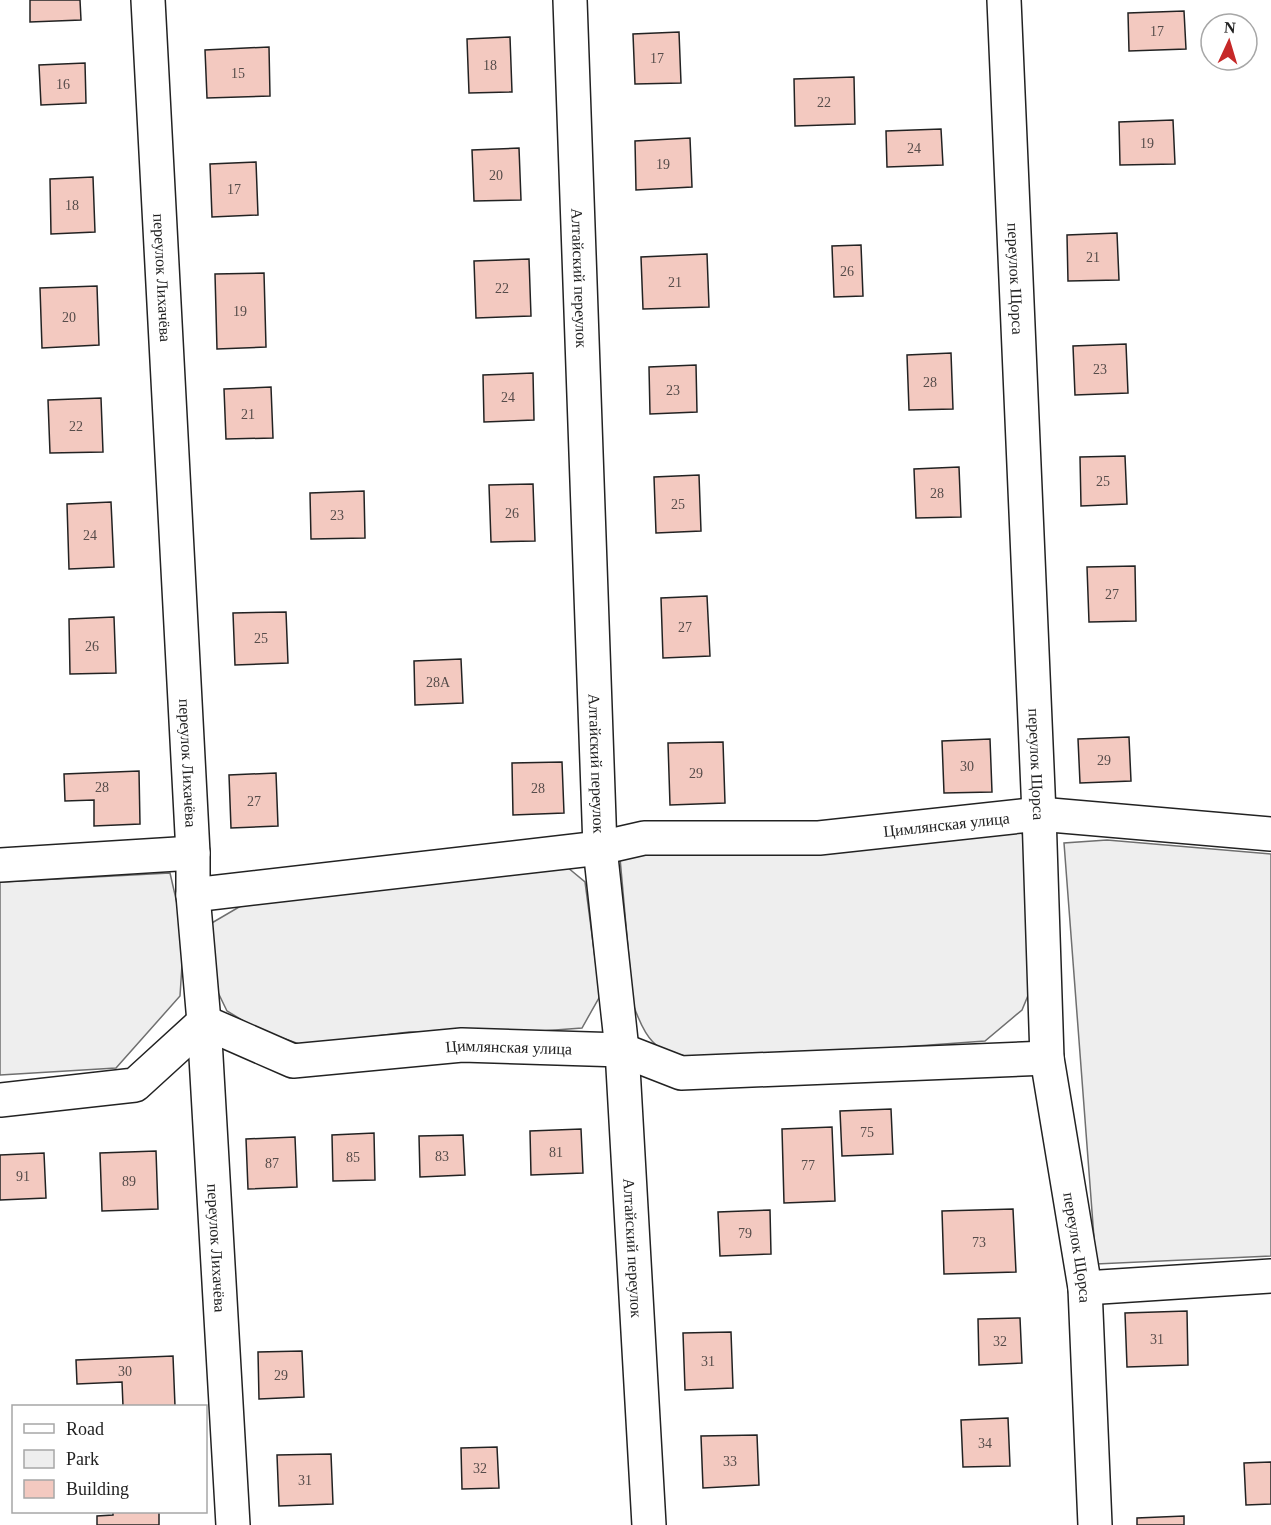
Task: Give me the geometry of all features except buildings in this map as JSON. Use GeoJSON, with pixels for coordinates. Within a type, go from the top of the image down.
{"type":"FeatureCollection","features":[{"type":"Feature","properties":{"kind":"street","name":"переулок Лихачёва"},"geometry":{"type":"LineString","coordinates":[[148,0],[194,895],[204,1022],[232,1525]]}},
{"type":"Feature","properties":{"kind":"street","name":"Алтайский переулок"},"geometry":{"type":"LineString","coordinates":[[570,0],[600,848],[622,1050],[649,1525]]}},
{"type":"Feature","properties":{"kind":"street","name":"переулок Щорса"},"geometry":{"type":"LineString","coordinates":[[1004,0],[1047,1058],[1085,1288],[1095,1525]]}},
{"type":"Feature","properties":{"kind":"street","name":"Цимлянская улица"},"geometry":{"type":"LineString","coordinates":[[194,895],[600,848],[644,838],[819,838],[1038,814],[1271,834]]}},
{"type":"Feature","properties":{"kind":"street"},"geometry":{"type":"LineString","coordinates":[[0,866],[193,853]]}},
{"type":"Feature","properties":{"kind":"street"},"geometry":{"type":"LineString","coordinates":[[0,1100],[135,1085],[204,1022]]}},
{"type":"Feature","properties":{"kind":"street","name":"Цимлянская улица"},"geometry":{"type":"LineString","coordinates":[[204,1022],[293,1061],[462,1045],[622,1050],[681,1072],[1047,1058]]}},
{"type":"Feature","properties":{"kind":"street"},"geometry":{"type":"LineString","coordinates":[[1085,1288],[1271,1276]]}},
{"type":"Feature","properties":{"kind":"green space"},"geometry":{"type":"Polygon","coordinates":[[[1018,824],[1026,843],[1034,981],[1022,1010],[985,1041],[712,1061],[681,1056],[660,1048],[653,1042],[639,1020],[633,1004],[620,858],[649,844],[1018,824]]]}},
{"type":"Feature","properties":{"kind":"green space"},"geometry":{"type":"Polygon","coordinates":[[[1107,840],[1271,854],[1271,1256],[1096,1264],[1064,843],[1107,840]]]}},
{"type":"Feature","properties":{"kind":"green space"},"geometry":{"type":"Polygon","coordinates":[[[567,867],[585,882],[600,996],[582,1028],[501,1034],[409,1032],[302,1045],[257,1029],[227,1011],[213,982],[210,924],[251,900],[567,867]]]}},
{"type":"Feature","properties":{"kind":"green space"},"geometry":{"type":"Polygon","coordinates":[[[170,873],[184,934],[180,996],[116,1068],[0,1075],[0,882],[170,873]]]}}]}
